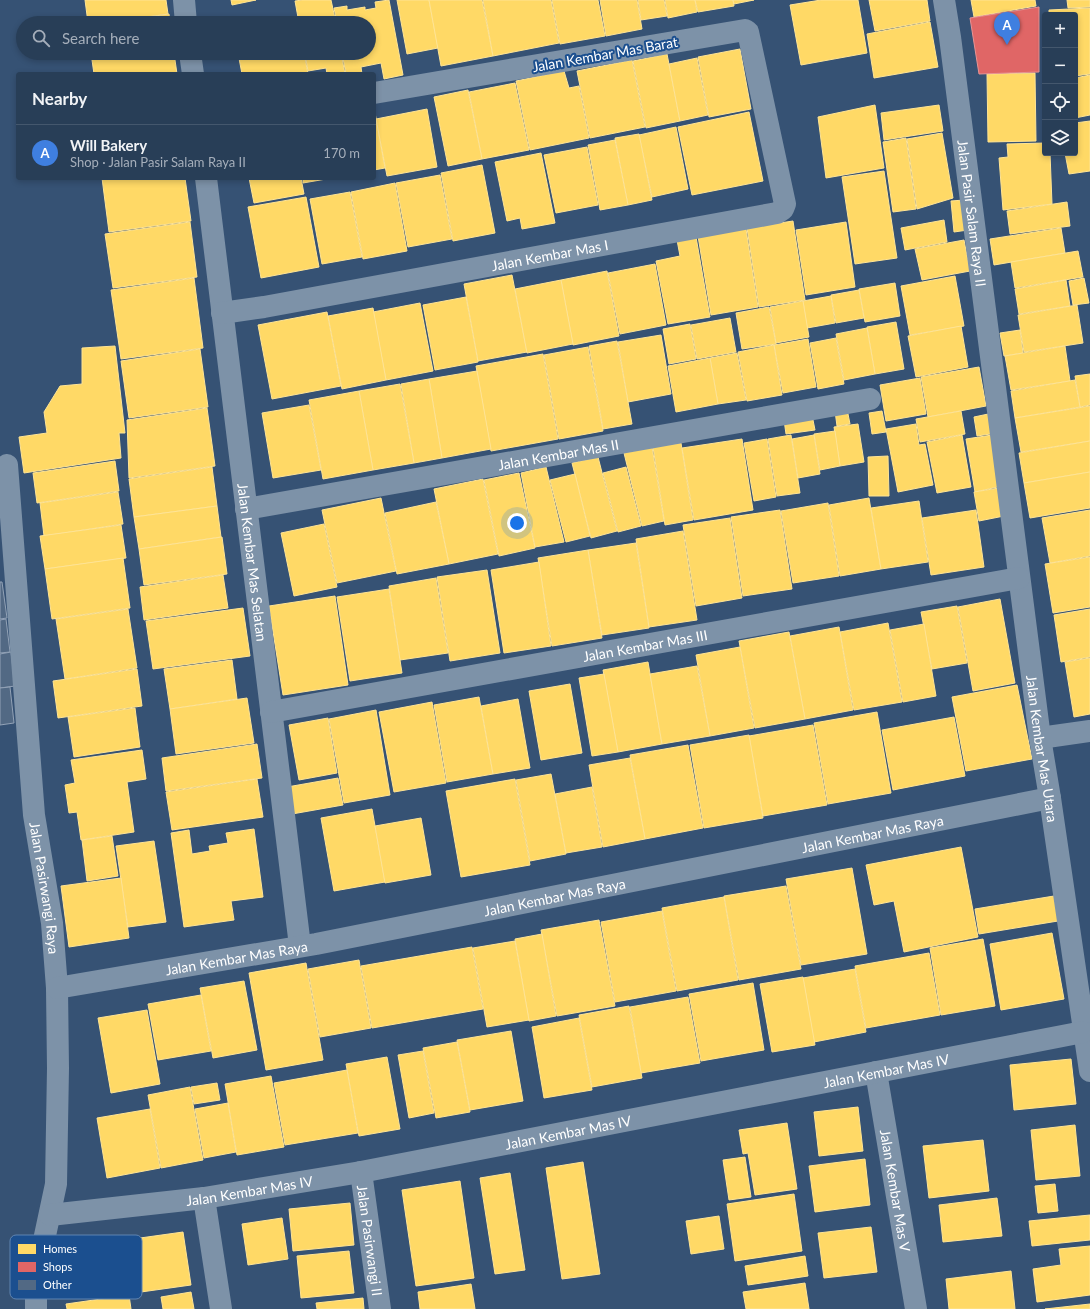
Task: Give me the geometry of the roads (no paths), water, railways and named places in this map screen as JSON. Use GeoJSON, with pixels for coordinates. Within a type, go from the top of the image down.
{"type":"FeatureCollection","features":[{"type":"Feature","properties":{"kind":"street"},"geometry":{"type":"LineString","coordinates":[[184,0],[185,16]]}},
{"type":"Feature","properties":{"kind":"street","name":"Jalan Pasir Salam Raya II"},"geometry":{"type":"LineString","coordinates":[[944,0],[950,37],[999,426]]}},
{"type":"Feature","properties":{"kind":"street","name":"Jalan Kembar Mas Barat"},"geometry":{"type":"LineString","coordinates":[[376,93],[745,30],[748,32],[767,118]]}},
{"type":"Feature","properties":{"kind":"street"},"geometry":{"type":"LineString","coordinates":[[191,60],[193,72]]}},
{"type":"Feature","properties":{"kind":"street","name":"Jalan Kembar Mas I"},"geometry":{"type":"LineString","coordinates":[[222,313],[777,213],[783,209],[785,204],[767,118]]}},
{"type":"Feature","properties":{"kind":"street","name":"Jalan Kembar Mas Selatan"},"geometry":{"type":"LineString","coordinates":[[206,180],[300,946]]}},
{"type":"Feature","properties":{"kind":"street","name":"Jalan Kembar Mas II"},"geometry":{"type":"LineString","coordinates":[[246,509],[870,399]]}},
{"type":"Feature","properties":{"kind":"street","name":"Jalan Kembar Mas Utara"},"geometry":{"type":"LineString","coordinates":[[999,426],[1040,738],[1090,1071]]}},
{"type":"Feature","properties":{"kind":"street","name":"Jalan Pasirwangi Raya"},"geometry":{"type":"LineString","coordinates":[[7,465],[34,815],[52,923],[58,988],[56,1184],[44,1235]]}},
{"type":"Feature","properties":{"kind":"street","name":"Jalan Kembar Mas III"},"geometry":{"type":"LineString","coordinates":[[271,712],[1019,578]]}},
{"type":"Feature","properties":{"kind":"street"},"geometry":{"type":"LineString","coordinates":[[1040,738],[1090,731]]}},
{"type":"Feature","properties":{"kind":"street","name":"Jalan Kembar Mas Raya"},"geometry":{"type":"LineString","coordinates":[[58,988],[300,946],[1050,798]]}},
{"type":"Feature","properties":{"kind":"street","name":"Jalan Kembar Mas IV"},"geometry":{"type":"LineString","coordinates":[[50,1215],[204,1198],[361,1172],[1083,1032]]}},
{"type":"Feature","properties":{"kind":"street","name":"Jalan Kembar Mas V"},"geometry":{"type":"LineString","coordinates":[[876,1072],[916,1309]]}},
{"type":"Feature","properties":{"kind":"street","name":"Jalan Pasirwangi II"},"geometry":{"type":"LineString","coordinates":[[361,1172],[380,1309]]}},
{"type":"Feature","properties":{"kind":"street"},"geometry":{"type":"LineString","coordinates":[[204,1198],[221,1309]]}},
{"type":"Feature","properties":{"kind":"street","name":"Jalan Pasirwangi Raya"},"geometry":{"type":"LineString","coordinates":[[36,1299],[36,1309]]}},
{"type":"Feature","properties":{"kind":"place","name":"Will Bakery"},"geometry":{"type":"Point","coordinates":[1007,45]}}]}
